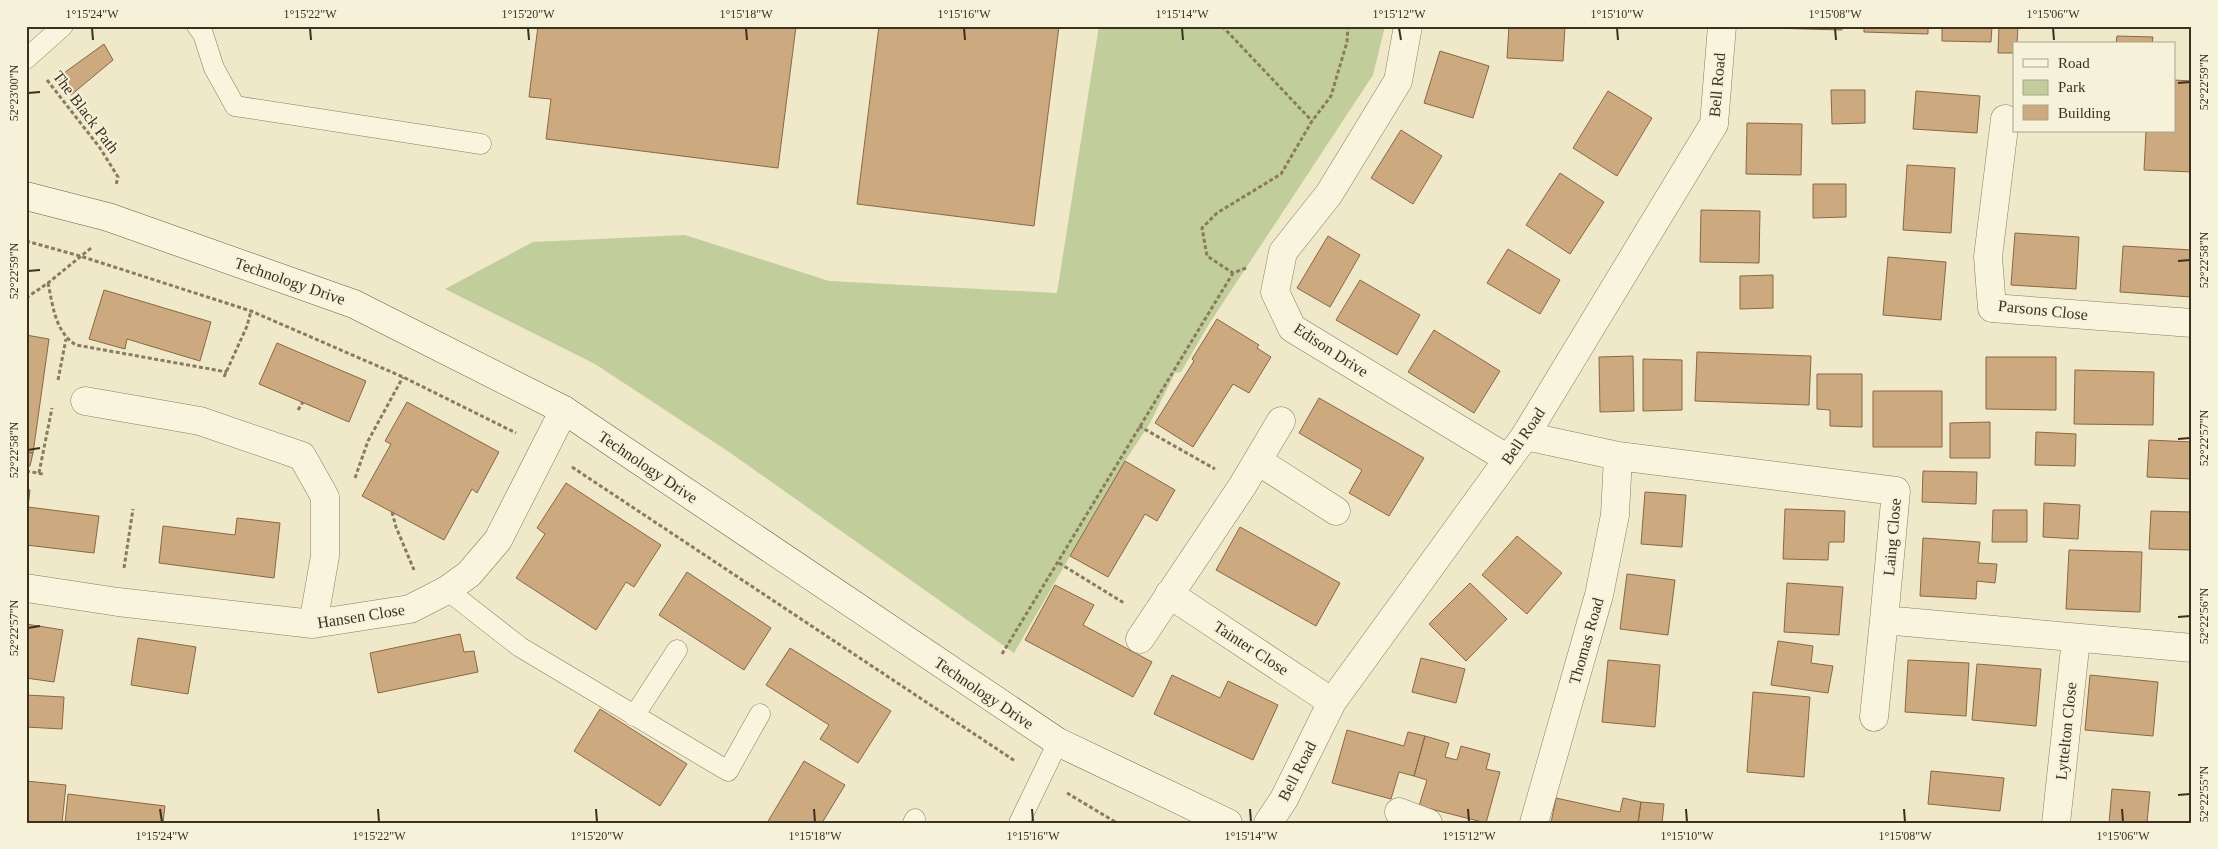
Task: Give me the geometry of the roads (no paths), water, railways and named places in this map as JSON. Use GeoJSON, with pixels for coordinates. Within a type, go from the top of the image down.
{"type":"FeatureCollection","features":[{"type":"Feature","properties":{"kind":"street","name":"Edison Drive"},"geometry":{"type":"LineString","coordinates":[[1408,26],[1398,81],[1329,194],[1283,252],[1275,292],[1292,328],[1508,459]]}},
{"type":"Feature","properties":{"kind":"street","name":"Bell Road"},"geometry":{"type":"LineString","coordinates":[[1268,823],[1284,799],[1332,702],[1525,436],[1714,124],[1722,26]]}},
{"type":"Feature","properties":{"kind":"street","name":"Parsons Close"},"geometry":{"type":"LineString","coordinates":[[2004,119],[1988,257],[1992,308],[2192,323]]}},
{"type":"Feature","properties":{"kind":"street","name":"Technology Drive"},"geometry":{"type":"LineString","coordinates":[[26,196],[108,217],[354,304],[564,410],[1058,742],[1228,823]]}},
{"type":"Feature","properties":{"kind":"street"},"geometry":{"type":"LineString","coordinates":[[85,401],[200,422],[302,456],[325,497],[325,556],[313,624]]}},
{"type":"Feature","properties":{"kind":"street","name":"Hansen Close"},"geometry":{"type":"LineString","coordinates":[[26,588],[118,602],[313,624],[410,609],[469,574],[498,540],[564,410]]}},
{"type":"Feature","properties":{"kind":"street"},"geometry":{"type":"LineString","coordinates":[[1146,629],[1243,485],[1282,421]]}},
{"type":"Feature","properties":{"kind":"street","name":"Laing Close"},"geometry":{"type":"LineString","coordinates":[[1525,436],[1618,456],[1896,491],[1884,620]]}},
{"type":"Feature","properties":{"kind":"street","name":"Thomas Road"},"geometry":{"type":"LineString","coordinates":[[1534,823],[1599,595],[1615,515],[1618,456]]}},
{"type":"Feature","properties":{"kind":"street"},"geometry":{"type":"LineString","coordinates":[[1258,461],[1336,511]]}},
{"type":"Feature","properties":{"kind":"street","name":"Tainter Close"},"geometry":{"type":"LineString","coordinates":[[1169,594],[1332,702]]}},
{"type":"Feature","properties":{"kind":"street"},"geometry":{"type":"LineString","coordinates":[[1874,717],[1884,620],[2076,639],[2192,648]]}},
{"type":"Feature","properties":{"kind":"street","name":"Lyttelton Close"},"geometry":{"type":"LineString","coordinates":[[2056,823],[2076,639]]}},
{"type":"Feature","properties":{"kind":"street"},"geometry":{"type":"LineString","coordinates":[[1399,812],[1428,823]]}},
{"type":"Feature","properties":{"kind":"lane"},"geometry":{"type":"LineString","coordinates":[[27,59],[62,26]]}},
{"type":"Feature","properties":{"kind":"lane"},"geometry":{"type":"LineString","coordinates":[[197,26],[203,34],[214,68],[235,106],[481,144]]}},
{"type":"Feature","properties":{"kind":"lane"},"geometry":{"type":"LineString","coordinates":[[439,593],[520,647],[728,771],[760,714]]}},
{"type":"Feature","properties":{"kind":"lane"},"geometry":{"type":"LineString","coordinates":[[634,716],[677,650]]}},
{"type":"Feature","properties":{"kind":"lane"},"geometry":{"type":"LineString","coordinates":[[1019,823],[1058,742]]}}]}
